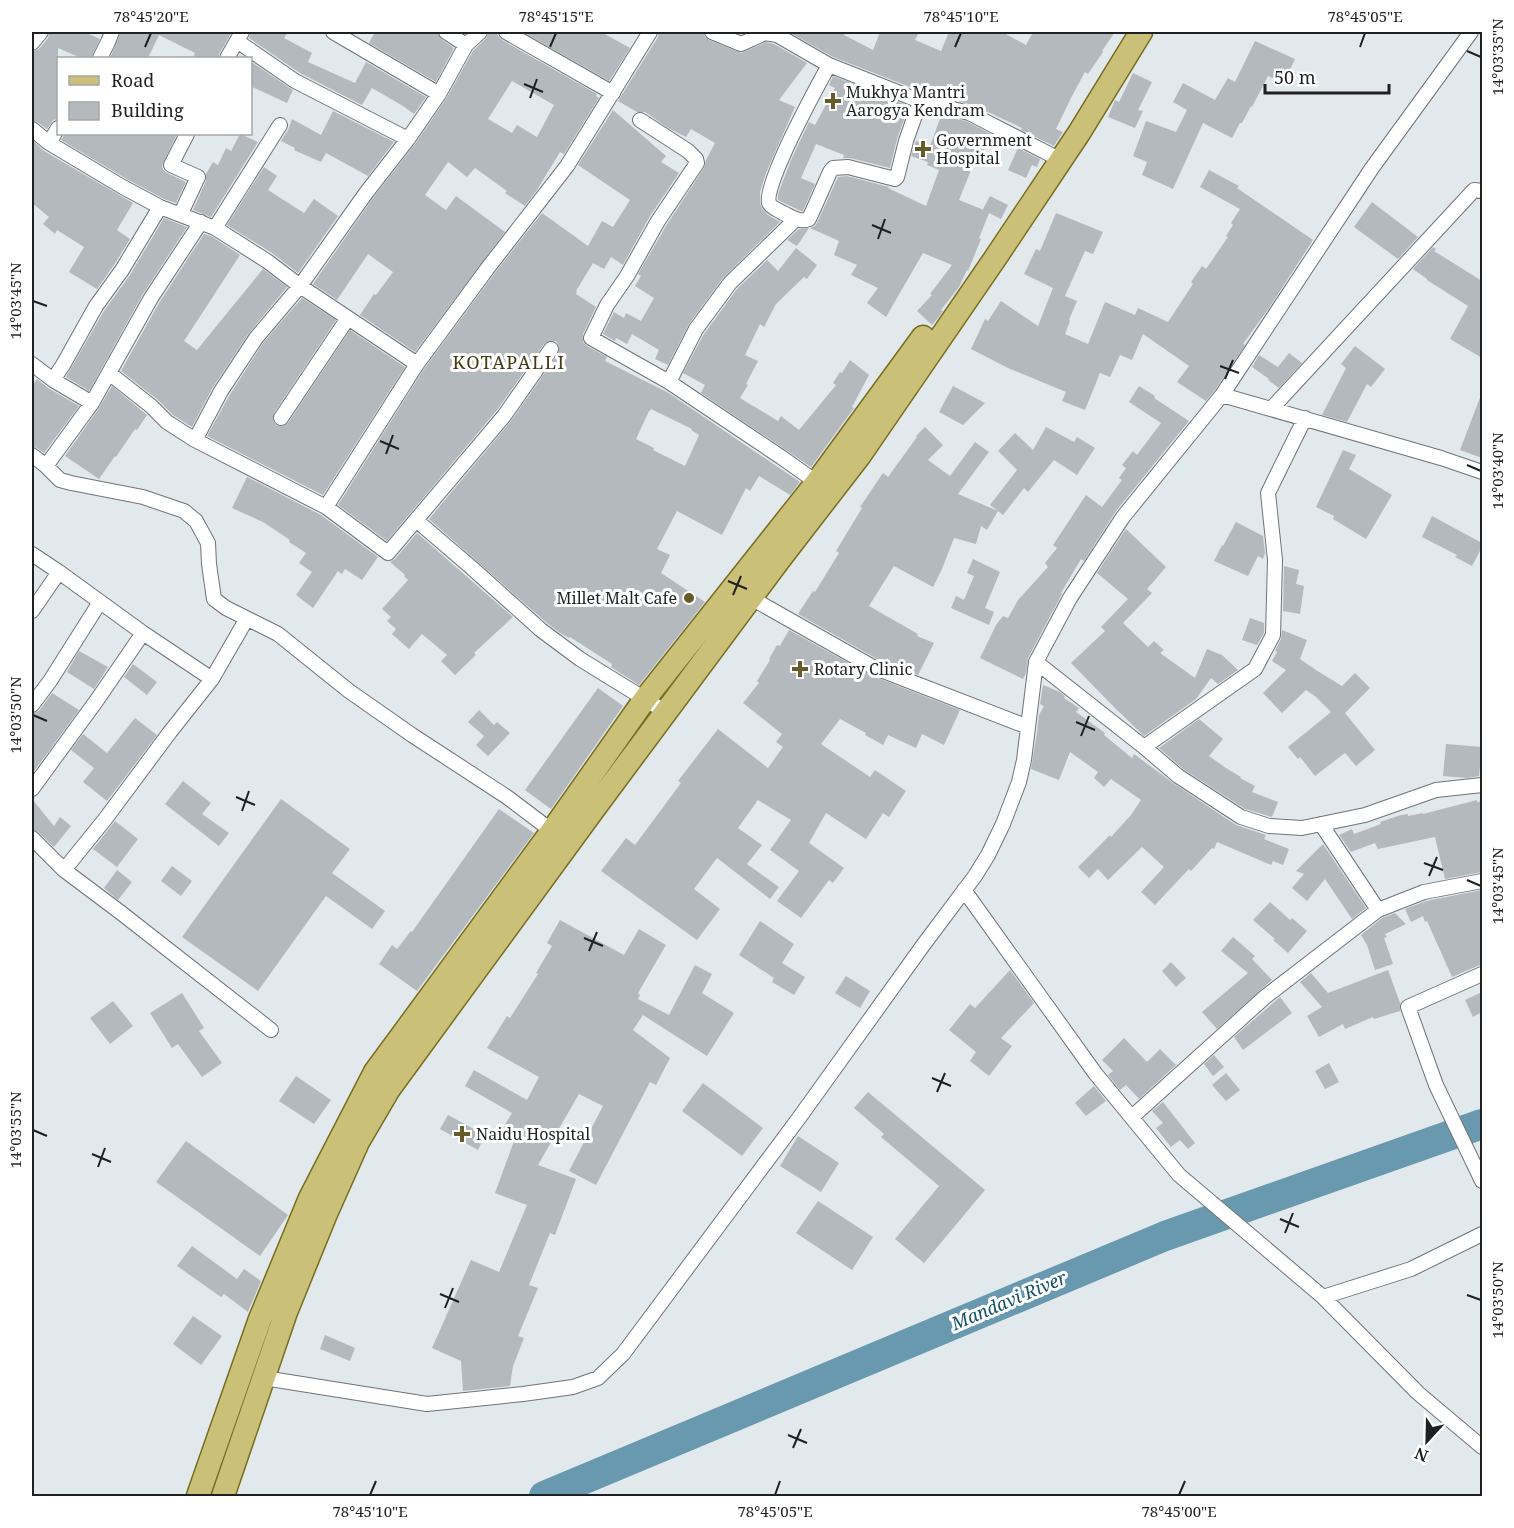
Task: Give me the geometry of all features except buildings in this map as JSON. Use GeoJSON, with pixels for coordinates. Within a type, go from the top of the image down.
{"type":"FeatureCollection","features":[{"type":"Feature","properties":{"kind":"main road"},"geometry":{"type":"LineString","coordinates":[[223,1497],[286,1312],[358,1142],[389,1089],[560,838],[645,699],[824,488],[860,454],[1061,160],[1141,32]]}},
{"type":"Feature","properties":{"kind":"main road"},"geometry":{"type":"LineString","coordinates":[[198,1497],[260,1319],[310,1198],[375,1072],[560,838],[666,712],[751,598],[824,488]]}},
{"type":"Feature","properties":{"kind":"street"},"geometry":{"type":"LineString","coordinates":[[32,43],[41,32]]}},
{"type":"Feature","properties":{"kind":"street"},"geometry":{"type":"LineString","coordinates":[[100,57],[112,32]]}},
{"type":"Feature","properties":{"kind":"street"},"geometry":{"type":"LineString","coordinates":[[333,32],[439,94]]}},
{"type":"Feature","properties":{"kind":"street"},"geometry":{"type":"LineString","coordinates":[[446,32],[466,45]]}},
{"type":"Feature","properties":{"kind":"street"},"geometry":{"type":"LineString","coordinates":[[195,440],[256,338],[300,285],[408,139],[439,94],[466,45],[480,32]]}},
{"type":"Feature","properties":{"kind":"street"},"geometry":{"type":"LineString","coordinates":[[506,32],[612,93]]}},
{"type":"Feature","properties":{"kind":"street"},"geometry":{"type":"LineString","coordinates":[[326,507],[417,364],[567,166],[650,32]]}},
{"type":"Feature","properties":{"kind":"street"},"geometry":{"type":"LineString","coordinates":[[712,32],[741,44],[765,33],[777,35],[830,64],[921,101],[969,112],[1061,160]]}},
{"type":"Feature","properties":{"kind":"street"},"geometry":{"type":"LineString","coordinates":[[264,1378],[427,1404],[573,1387],[598,1378],[623,1354],[799,1118],[988,855],[1019,782],[1024,760],[1036,662],[1070,597],[1123,517],[1222,395],[1372,168],[1471,32]]}},
{"type":"Feature","properties":{"kind":"street"},"geometry":{"type":"LineString","coordinates":[[228,57],[239,36],[295,81],[408,139]]}},
{"type":"Feature","properties":{"kind":"street"},"geometry":{"type":"LineString","coordinates":[[830,64],[785,151],[769,190],[768,202],[772,207],[796,219],[805,221],[809,219],[833,168],[848,167],[895,179],[921,101]]}},
{"type":"Feature","properties":{"kind":"street"},"geometry":{"type":"LineString","coordinates":[[640,120],[688,151],[697,163],[658,221],[627,276],[607,305],[591,338],[669,382],[824,488]]}},
{"type":"Feature","properties":{"kind":"street"},"geometry":{"type":"LineString","coordinates":[[215,228],[280,125]]}},
{"type":"Feature","properties":{"kind":"street"},"geometry":{"type":"LineString","coordinates":[[32,129],[49,143],[121,186],[160,207],[215,228],[417,364]]}},
{"type":"Feature","properties":{"kind":"street"},"geometry":{"type":"LineString","coordinates":[[49,143],[57,130]]}},
{"type":"Feature","properties":{"kind":"street"},"geometry":{"type":"LineString","coordinates":[[182,215],[198,177],[171,165],[187,135]]}},
{"type":"Feature","properties":{"kind":"street"},"geometry":{"type":"LineString","coordinates":[[1271,409],[1474,190],[1482,191]]}},
{"type":"Feature","properties":{"kind":"street"},"geometry":{"type":"LineString","coordinates":[[53,380],[96,306],[122,270],[160,207]]}},
{"type":"Feature","properties":{"kind":"street"},"geometry":{"type":"LineString","coordinates":[[669,382],[696,329],[730,283],[796,219]]}},
{"type":"Feature","properties":{"kind":"street"},"geometry":{"type":"LineString","coordinates":[[46,466],[92,403],[151,298],[201,222]]}},
{"type":"Feature","properties":{"kind":"street"},"geometry":{"type":"LineString","coordinates":[[281,418],[348,318]]}},
{"type":"Feature","properties":{"kind":"street"},"geometry":{"type":"LineString","coordinates":[[109,373],[151,406],[167,422],[195,440],[326,507],[388,553],[504,416],[551,349]]}},
{"type":"Feature","properties":{"kind":"street"},"geometry":{"type":"LineString","coordinates":[[32,364],[53,380],[92,403]]}},
{"type":"Feature","properties":{"kind":"street"},"geometry":{"type":"LineString","coordinates":[[1222,395],[1482,472]]}},
{"type":"Feature","properties":{"kind":"street"},"geometry":{"type":"LineString","coordinates":[[1144,747],[1255,669],[1274,635],[1275,560],[1268,494],[1305,418]]}},
{"type":"Feature","properties":{"kind":"street"},"geometry":{"type":"LineString","coordinates":[[32,455],[60,480],[143,497],[184,511],[196,521],[208,543],[214,599],[246,620],[278,634],[350,691],[507,797],[560,838]]}},
{"type":"Feature","properties":{"kind":"street"},"geometry":{"type":"LineString","coordinates":[[416,520],[541,630],[580,659],[666,712]]}},
{"type":"Feature","properties":{"kind":"street"},"geometry":{"type":"LineString","coordinates":[[32,554],[212,679]]}},
{"type":"Feature","properties":{"kind":"street"},"geometry":{"type":"LineString","coordinates":[[32,611],[59,572]]}},
{"type":"Feature","properties":{"kind":"street"},"geometry":{"type":"LineString","coordinates":[[751,598],[873,667],[1028,727]]}},
{"type":"Feature","properties":{"kind":"street"},"geometry":{"type":"LineString","coordinates":[[32,705],[100,602]]}},
{"type":"Feature","properties":{"kind":"street"},"geometry":{"type":"LineString","coordinates":[[64,870],[212,679],[246,620]]}},
{"type":"Feature","properties":{"kind":"street"},"geometry":{"type":"LineString","coordinates":[[32,789],[143,633]]}},
{"type":"Feature","properties":{"kind":"street"},"geometry":{"type":"LineString","coordinates":[[1036,662],[1178,776],[1241,817],[1269,826],[1302,828],[1365,815],[1436,790],[1482,785]]}},
{"type":"Feature","properties":{"kind":"street"},"geometry":{"type":"LineString","coordinates":[[1321,824],[1378,910]]}},
{"type":"Feature","properties":{"kind":"street"},"geometry":{"type":"LineString","coordinates":[[32,838],[64,870],[271,1030]]}},
{"type":"Feature","properties":{"kind":"street"},"geometry":{"type":"LineString","coordinates":[[1132,1117],[1265,997],[1378,910],[1424,892],[1482,881]]}},
{"type":"Feature","properties":{"kind":"street"},"geometry":{"type":"LineString","coordinates":[[964,891],[1095,1073],[1179,1175],[1323,1297],[1418,1393],[1482,1448]]}},
{"type":"Feature","properties":{"kind":"street"},"geometry":{"type":"LineString","coordinates":[[1482,974],[1408,1007],[1436,1085],[1482,1181]]}},
{"type":"Feature","properties":{"kind":"street"},"geometry":{"type":"LineString","coordinates":[[1323,1297],[1412,1269],[1482,1234]]}},
{"type":"Feature","properties":{"kind":"waterway","name":"Mandavi River"},"geometry":{"type":"LineString","coordinates":[[544,1496],[1165,1236],[1482,1124]]}},
{"type":"Feature","properties":{"kind":"place","name":"Mukhya Mantri Aarogya Kendram"},"geometry":{"type":"Point","coordinates":[833,101]}},
{"type":"Feature","properties":{"kind":"place","name":"Government Hospital"},"geometry":{"type":"Point","coordinates":[923,149]}},
{"type":"Feature","properties":{"kind":"place","name":"Millet Malt Cafe"},"geometry":{"type":"Point","coordinates":[689,598]}},
{"type":"Feature","properties":{"kind":"place","name":"Rotary Clinic"},"geometry":{"type":"Point","coordinates":[800,669]}},
{"type":"Feature","properties":{"kind":"place","name":"Naidu Hospital"},"geometry":{"type":"Point","coordinates":[462,1134]}},
{"type":"Feature","properties":{"kind":"district","name":"KOTAPALLI"},"geometry":{"type":"Point","coordinates":[509,363]}}]}
